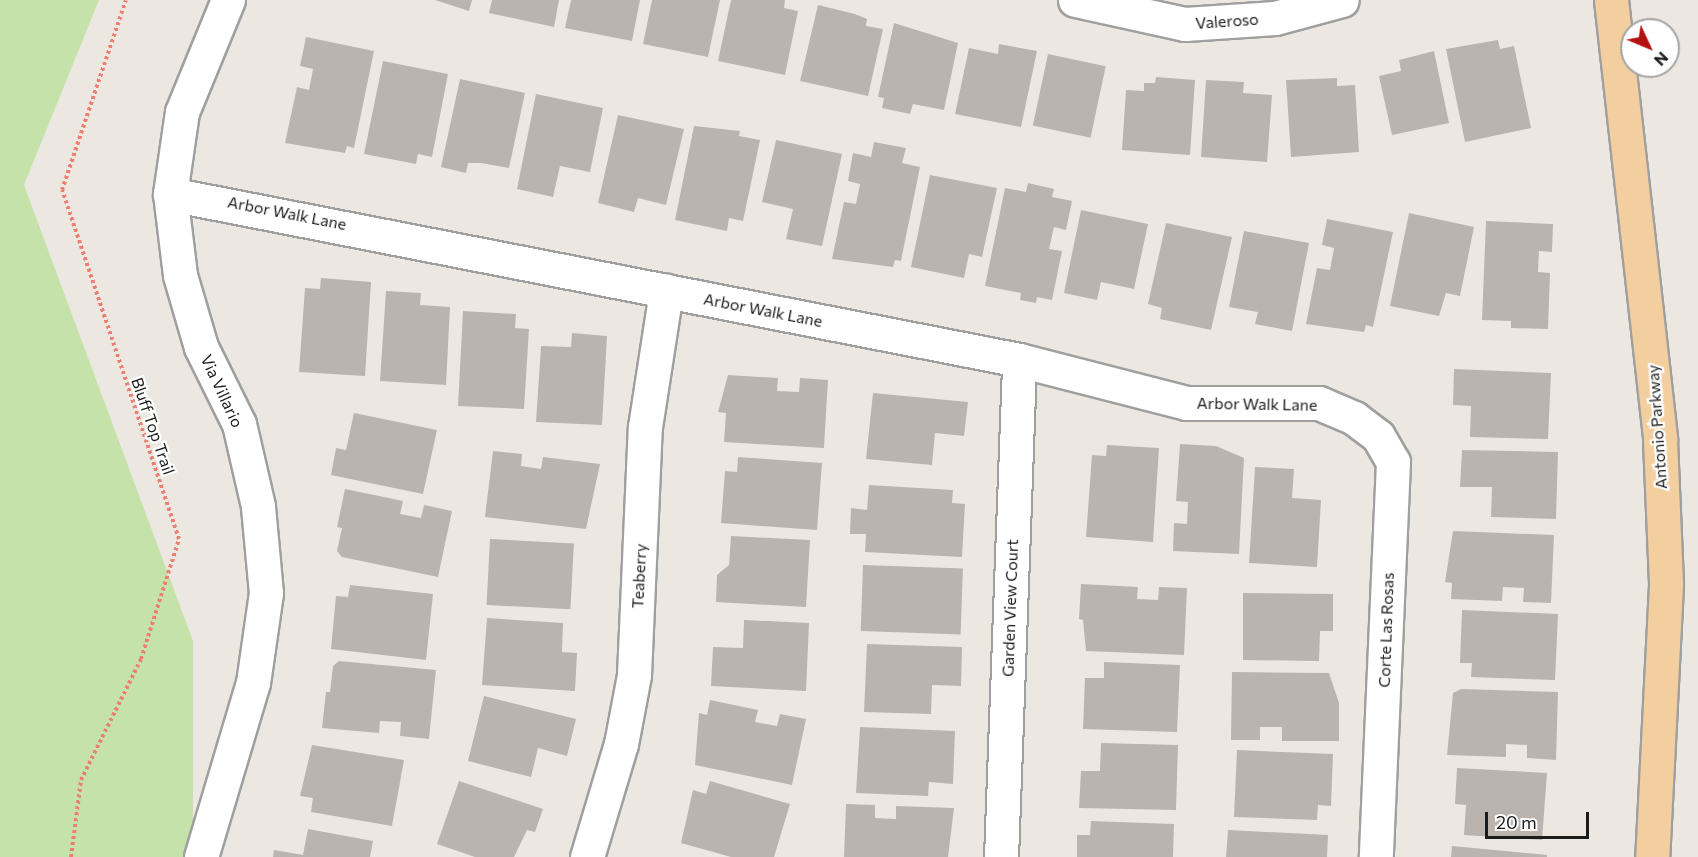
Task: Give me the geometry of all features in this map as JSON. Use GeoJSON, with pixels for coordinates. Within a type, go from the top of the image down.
{"type":"FeatureCollection","features":[{"type":"Feature","properties":{"kind":"main road","name":"Antonio Parkway"},"geometry":{"type":"LineString","coordinates":[[1611,0],[1660,440],[1666,585],[1652,857]]}},
{"type":"Feature","properties":{"kind":"street","name":"Via Villario"},"geometry":{"type":"LineString","coordinates":[[201,857],[253,683],[266,593],[258,506],[239,424],[201,347],[180,274],[170,194],[182,112],[228,0]]}},
{"type":"Feature","properties":{"kind":"street","name":"Valeroso"},"geometry":{"type":"LineString","coordinates":[[1076,0],[1185,24],[1275,18],[1333,1]]}},
{"type":"Feature","properties":{"kind":"street","name":"Arbor Walk Lane"},"geometry":{"type":"LineString","coordinates":[[170,194],[1019,360],[1185,403],[1319,403],[1354,418]]}},
{"type":"Feature","properties":{"kind":"street","name":"Teaberry"},"geometry":{"type":"LineString","coordinates":[[587,857],[621,744],[634,675],[645,427],[666,291]]}},
{"type":"Feature","properties":{"kind":"street","name":"Garden View Court"},"geometry":{"type":"LineString","coordinates":[[1001,857],[1019,360]]}},
{"type":"Feature","properties":{"kind":"street","name":"Corte Las Rosas"},"geometry":{"type":"LineString","coordinates":[[1354,418],[1378,436],[1393,462],[1376,857]]}},
{"type":"Feature","properties":{"kind":"path","name":"Bluff Top Trail"},"geometry":{"type":"LineString","coordinates":[[71,857],[81,780],[141,659],[179,539],[62,190],[126,0]]}},
{"type":"Feature","properties":{"kind":"green space"},"geometry":{"type":"Polygon","coordinates":[[[0,0],[99,0],[24,185],[193,641],[193,857],[0,857],[0,0]]]}},
{"type":"Feature","properties":{"kind":"building"},"geometry":{"type":"Polygon","coordinates":[[[435,0],[472,0],[469,11],[435,0]]]}},
{"type":"Feature","properties":{"kind":"building"},"geometry":{"type":"Polygon","coordinates":[[[492,0],[559,0],[554,27],[489,13],[492,0]]]}},
{"type":"Feature","properties":{"kind":"building"},"geometry":{"type":"Polygon","coordinates":[[[571,0],[640,0],[632,41],[565,28],[571,0]]]}},
{"type":"Feature","properties":{"kind":"building"},"geometry":{"type":"Polygon","coordinates":[[[652,0],[720,0],[708,57],[643,44],[652,0]]]}},
{"type":"Feature","properties":{"kind":"building"},"geometry":{"type":"Polygon","coordinates":[[[731,0],[785,0],[784,8],[798,11],[785,75],[718,61],[731,0]]]}},
{"type":"Feature","properties":{"kind":"building"},"geometry":{"type":"Polygon","coordinates":[[[818,5],[855,14],[867,19],[866,26],[883,29],[868,96],[800,81],[818,5]]]}},
{"type":"Feature","properties":{"kind":"building"},"geometry":{"type":"Polygon","coordinates":[[[894,23],[958,43],[944,110],[913,104],[910,114],[882,108],[884,98],[878,97],[894,23]]]}},
{"type":"Feature","properties":{"kind":"building"},"geometry":{"type":"Polygon","coordinates":[[[306,37],[374,51],[354,148],[347,146],[345,153],[285,143],[297,87],[309,90],[313,69],[300,66],[306,37]]]}},
{"type":"Feature","properties":{"kind":"building"},"geometry":{"type":"Polygon","coordinates":[[[1498,40],[1500,49],[1514,46],[1531,128],[1465,142],[1446,49],[1498,40]]]}},
{"type":"Feature","properties":{"kind":"building"},"geometry":{"type":"Polygon","coordinates":[[[999,44],[1037,51],[1021,127],[955,114],[969,48],[998,54],[999,44]]]}},
{"type":"Feature","properties":{"kind":"building"},"geometry":{"type":"Polygon","coordinates":[[[1434,51],[1449,123],[1392,135],[1379,76],[1401,71],[1399,60],[1434,51]]]}},
{"type":"Feature","properties":{"kind":"building"},"geometry":{"type":"Polygon","coordinates":[[[1048,54],[1106,66],[1091,138],[1033,125],[1048,54]]]}},
{"type":"Feature","properties":{"kind":"building"},"geometry":{"type":"Polygon","coordinates":[[[383,61],[448,74],[432,157],[418,154],[416,164],[364,154],[383,61]]]}},
{"type":"Feature","properties":{"kind":"building"},"geometry":{"type":"Polygon","coordinates":[[[1156,77],[1195,80],[1190,155],[1122,150],[1126,90],[1144,91],[1144,83],[1155,83],[1156,77]]]}},
{"type":"Feature","properties":{"kind":"building"},"geometry":{"type":"Polygon","coordinates":[[[1337,78],[1337,86],[1355,85],[1359,152],[1291,157],[1286,80],[1337,78]]]}},
{"type":"Feature","properties":{"kind":"building"},"geometry":{"type":"Polygon","coordinates":[[[460,79],[525,93],[509,168],[468,163],[466,173],[441,167],[460,79]]]}},
{"type":"Feature","properties":{"kind":"building"},"geometry":{"type":"Polygon","coordinates":[[[1206,80],[1244,82],[1243,93],[1272,95],[1267,162],[1201,157],[1206,80]]]}},
{"type":"Feature","properties":{"kind":"building"},"geometry":{"type":"Polygon","coordinates":[[[536,94],[603,108],[590,172],[560,166],[553,197],[517,189],[536,94]]]}},
{"type":"Feature","properties":{"kind":"building"},"geometry":{"type":"Polygon","coordinates":[[[618,115],[684,129],[666,205],[638,198],[634,212],[598,203],[618,115]]]}},
{"type":"Feature","properties":{"kind":"building"},"geometry":{"type":"Polygon","coordinates":[[[694,126],[740,131],[739,136],[760,140],[743,221],[729,218],[727,231],[675,220],[694,126]]]}},
{"type":"Feature","properties":{"kind":"building"},"geometry":{"type":"Polygon","coordinates":[[[776,140],[842,154],[822,246],[786,239],[793,209],[762,202],[776,140]]]}},
{"type":"Feature","properties":{"kind":"building"},"geometry":{"type":"Polygon","coordinates":[[[874,142],[906,148],[902,163],[920,167],[901,261],[895,260],[893,267],[832,259],[844,202],[856,204],[860,184],[848,181],[853,153],[871,157],[874,142]]]}},
{"type":"Feature","properties":{"kind":"building"},"geometry":{"type":"Polygon","coordinates":[[[930,175],[997,188],[982,257],[969,254],[964,278],[911,267],[930,175]]]}},
{"type":"Feature","properties":{"kind":"building"},"geometry":{"type":"Polygon","coordinates":[[[1028,183],[1054,189],[1052,197],[1072,201],[1066,230],[1054,227],[1049,249],[1062,251],[1052,300],[1037,297],[1036,303],[1020,300],[1021,293],[985,286],[1005,188],[1026,192],[1028,183]]]}},
{"type":"Feature","properties":{"kind":"building"},"geometry":{"type":"Polygon","coordinates":[[[1081,210],[1148,224],[1134,289],[1101,282],[1097,300],[1064,293],[1081,210]]]}},
{"type":"Feature","properties":{"kind":"building"},"geometry":{"type":"Polygon","coordinates":[[[1409,213],[1474,227],[1460,296],[1446,293],[1439,316],[1390,306],[1409,213]]]}},
{"type":"Feature","properties":{"kind":"building"},"geometry":{"type":"Polygon","coordinates":[[[1327,219],[1393,232],[1373,327],[1366,325],[1364,332],[1306,324],[1317,268],[1330,270],[1334,248],[1322,245],[1327,219]]]}},
{"type":"Feature","properties":{"kind":"building"},"geometry":{"type":"Polygon","coordinates":[[[1486,221],[1553,224],[1552,252],[1539,251],[1538,272],[1550,273],[1548,329],[1511,328],[1511,321],[1482,320],[1486,221]]]}},
{"type":"Feature","properties":{"kind":"building"},"geometry":{"type":"Polygon","coordinates":[[[1166,223],[1232,237],[1211,330],[1160,319],[1162,308],[1148,304],[1166,223]]]}},
{"type":"Feature","properties":{"kind":"building"},"geometry":{"type":"Polygon","coordinates":[[[1244,231],[1309,243],[1292,331],[1255,324],[1258,312],[1229,307],[1244,231]]]}},
{"type":"Feature","properties":{"kind":"building"},"geometry":{"type":"Polygon","coordinates":[[[321,278],[371,282],[365,376],[299,372],[305,288],[320,289],[321,278]]]}},
{"type":"Feature","properties":{"kind":"building"},"geometry":{"type":"Polygon","coordinates":[[[386,291],[421,293],[420,305],[450,307],[446,385],[380,381],[386,291]]]}},
{"type":"Feature","properties":{"kind":"building"},"geometry":{"type":"Polygon","coordinates":[[[463,311],[516,314],[515,328],[529,329],[524,409],[458,406],[463,311]]]}},
{"type":"Feature","properties":{"kind":"building"},"geometry":{"type":"Polygon","coordinates":[[[572,333],[607,336],[602,425],[536,422],[541,346],[571,347],[572,333]]]}},
{"type":"Feature","properties":{"kind":"building"},"geometry":{"type":"Polygon","coordinates":[[[1454,369],[1551,373],[1548,439],[1470,437],[1471,406],[1453,405],[1454,369]]]}},
{"type":"Feature","properties":{"kind":"building"},"geometry":{"type":"Polygon","coordinates":[[[728,375],[778,378],[777,391],[799,392],[800,378],[828,380],[824,448],[724,442],[726,413],[718,412],[728,375]]]}},
{"type":"Feature","properties":{"kind":"building"},"geometry":{"type":"Polygon","coordinates":[[[873,393],[968,402],[964,436],[935,433],[932,465],[866,459],[873,393]]]}},
{"type":"Feature","properties":{"kind":"building"},"geometry":{"type":"Polygon","coordinates":[[[354,413],[437,430],[423,494],[331,475],[336,448],[346,450],[354,413]]]}},
{"type":"Feature","properties":{"kind":"building"},"geometry":{"type":"Polygon","coordinates":[[[1180,444],[1216,446],[1244,458],[1239,554],[1173,551],[1174,523],[1187,524],[1188,502],[1176,501],[1180,444]]]}},
{"type":"Feature","properties":{"kind":"building"},"geometry":{"type":"Polygon","coordinates":[[[1107,445],[1159,448],[1153,542],[1086,537],[1092,455],[1106,456],[1107,445]]]}},
{"type":"Feature","properties":{"kind":"building"},"geometry":{"type":"Polygon","coordinates":[[[1462,450],[1558,452],[1556,519],[1491,517],[1492,487],[1460,487],[1462,450]]]}},
{"type":"Feature","properties":{"kind":"building"},"geometry":{"type":"Polygon","coordinates":[[[493,451],[522,454],[521,466],[541,469],[543,457],[600,464],[586,529],[485,517],[493,451]]]}},
{"type":"Feature","properties":{"kind":"building"},"geometry":{"type":"Polygon","coordinates":[[[738,457],[822,463],[817,530],[721,523],[725,471],[737,472],[738,457]]]}},
{"type":"Feature","properties":{"kind":"building"},"geometry":{"type":"Polygon","coordinates":[[[1255,467],[1294,469],[1292,498],[1321,500],[1317,567],[1249,563],[1255,467]]]}},
{"type":"Feature","properties":{"kind":"building"},"geometry":{"type":"Polygon","coordinates":[[[869,485],[953,490],[952,503],[965,504],[962,557],[865,552],[866,534],[850,534],[851,508],[867,510],[869,485]]]}},
{"type":"Feature","properties":{"kind":"building"},"geometry":{"type":"Polygon","coordinates":[[[345,489],[403,501],[400,514],[421,518],[424,505],[452,511],[438,577],[342,557],[337,551],[342,528],[337,527],[345,489]]]}},
{"type":"Feature","properties":{"kind":"building"},"geometry":{"type":"Polygon","coordinates":[[[1453,531],[1554,535],[1551,603],[1523,602],[1524,588],[1503,587],[1502,601],[1451,599],[1452,583],[1445,582],[1453,531]]]}},
{"type":"Feature","properties":{"kind":"building"},"geometry":{"type":"Polygon","coordinates":[[[731,536],[810,540],[806,607],[716,602],[717,575],[729,565],[731,536]]]}},
{"type":"Feature","properties":{"kind":"building"},"geometry":{"type":"Polygon","coordinates":[[[490,539],[574,543],[570,609],[487,605],[490,539]]]}},
{"type":"Feature","properties":{"kind":"building"},"geometry":{"type":"Polygon","coordinates":[[[863,565],[963,568],[961,634],[861,631],[863,565]]]}},
{"type":"Feature","properties":{"kind":"building"},"geometry":{"type":"Polygon","coordinates":[[[1081,584],[1138,587],[1137,599],[1158,600],[1159,587],[1187,588],[1184,655],[1086,651],[1083,620],[1079,619],[1081,584]]]}},
{"type":"Feature","properties":{"kind":"building"},"geometry":{"type":"Polygon","coordinates":[[[350,585],[433,594],[426,660],[331,649],[336,596],[348,597],[350,585]]]}},
{"type":"Feature","properties":{"kind":"building"},"geometry":{"type":"Polygon","coordinates":[[[1243,593],[1333,594],[1333,631],[1320,631],[1319,661],[1243,660],[1243,593]]]}},
{"type":"Feature","properties":{"kind":"building"},"geometry":{"type":"Polygon","coordinates":[[[1462,610],[1558,614],[1555,680],[1471,677],[1472,663],[1460,663],[1462,610]]]}},
{"type":"Feature","properties":{"kind":"building"},"geometry":{"type":"Polygon","coordinates":[[[487,618],[563,623],[562,652],[577,653],[575,691],[482,685],[487,618]]]}},
{"type":"Feature","properties":{"kind":"building"},"geometry":{"type":"Polygon","coordinates":[[[744,620],[809,623],[806,691],[711,686],[713,647],[743,648],[744,620]]]}},
{"type":"Feature","properties":{"kind":"building"},"geometry":{"type":"Polygon","coordinates":[[[867,644],[962,647],[961,686],[932,685],[931,714],[864,712],[867,644]]]}},
{"type":"Feature","properties":{"kind":"building"},"geometry":{"type":"Polygon","coordinates":[[[339,661],[436,670],[429,739],[400,736],[401,722],[380,721],[379,733],[322,728],[326,692],[330,692],[333,666],[339,661]]]}},
{"type":"Feature","properties":{"kind":"building"},"geometry":{"type":"Polygon","coordinates":[[[1104,662],[1180,665],[1177,732],[1083,729],[1085,678],[1104,678],[1104,662]]]}},
{"type":"Feature","properties":{"kind":"building"},"geometry":{"type":"Polygon","coordinates":[[[1232,672],[1329,673],[1339,703],[1339,741],[1282,741],[1282,727],[1260,727],[1260,740],[1231,740],[1232,672]]]}},
{"type":"Feature","properties":{"kind":"building"},"geometry":{"type":"Polygon","coordinates":[[[1461,689],[1558,692],[1556,760],[1527,758],[1527,745],[1506,744],[1506,757],[1447,755],[1453,693],[1461,689]]]}},
{"type":"Feature","properties":{"kind":"building"},"geometry":{"type":"Polygon","coordinates":[[[484,696],[576,719],[567,756],[538,748],[531,777],[468,761],[484,696]]]}},
{"type":"Feature","properties":{"kind":"building"},"geometry":{"type":"Polygon","coordinates":[[[710,700],[758,710],[755,722],[777,726],[780,714],[806,719],[792,785],[695,765],[699,713],[707,715],[710,700]]]}},
{"type":"Feature","properties":{"kind":"building"},"geometry":{"type":"Polygon","coordinates":[[[860,727],[955,731],[953,784],[929,782],[928,796],[856,793],[860,727]]]}},
{"type":"Feature","properties":{"kind":"building"},"geometry":{"type":"Polygon","coordinates":[[[1101,743],[1178,745],[1176,810],[1079,808],[1081,771],[1100,771],[1101,743]]]}},
{"type":"Feature","properties":{"kind":"building"},"geometry":{"type":"Polygon","coordinates":[[[312,745],[404,760],[392,826],[311,812],[313,798],[300,796],[312,745]]]}},
{"type":"Feature","properties":{"kind":"building"},"geometry":{"type":"Polygon","coordinates":[[[1237,750],[1333,754],[1331,806],[1318,805],[1317,820],[1234,817],[1237,750]]]}},
{"type":"Feature","properties":{"kind":"building"},"geometry":{"type":"Polygon","coordinates":[[[1457,768],[1547,773],[1542,840],[1464,835],[1466,805],[1455,804],[1457,768]]]}},
{"type":"Feature","properties":{"kind":"building"},"geometry":{"type":"Polygon","coordinates":[[[459,781],[543,809],[535,832],[527,830],[514,857],[475,857],[437,844],[459,781]]]}},
{"type":"Feature","properties":{"kind":"building"},"geometry":{"type":"Polygon","coordinates":[[[710,781],[790,804],[774,857],[731,857],[681,843],[693,790],[706,794],[710,781]]]}},
{"type":"Feature","properties":{"kind":"building"},"geometry":{"type":"Polygon","coordinates":[[[846,804],[875,805],[875,818],[896,819],[896,806],[954,808],[948,857],[844,857],[846,804]]]}},
{"type":"Feature","properties":{"kind":"building"},"geometry":{"type":"Polygon","coordinates":[[[1091,821],[1174,824],[1173,857],[1077,857],[1077,835],[1090,835],[1091,821]]]}},
{"type":"Feature","properties":{"kind":"building"},"geometry":{"type":"Polygon","coordinates":[[[308,829],[373,841],[370,857],[273,857],[274,850],[303,855],[308,829]]]}},
{"type":"Feature","properties":{"kind":"building"},"geometry":{"type":"Polygon","coordinates":[[[1228,830],[1328,835],[1327,857],[1226,857],[1228,830]]]}},
{"type":"Feature","properties":{"kind":"building"},"geometry":{"type":"Polygon","coordinates":[[[1452,846],[1547,855],[1547,857],[1451,857],[1452,846]]]}}]}
